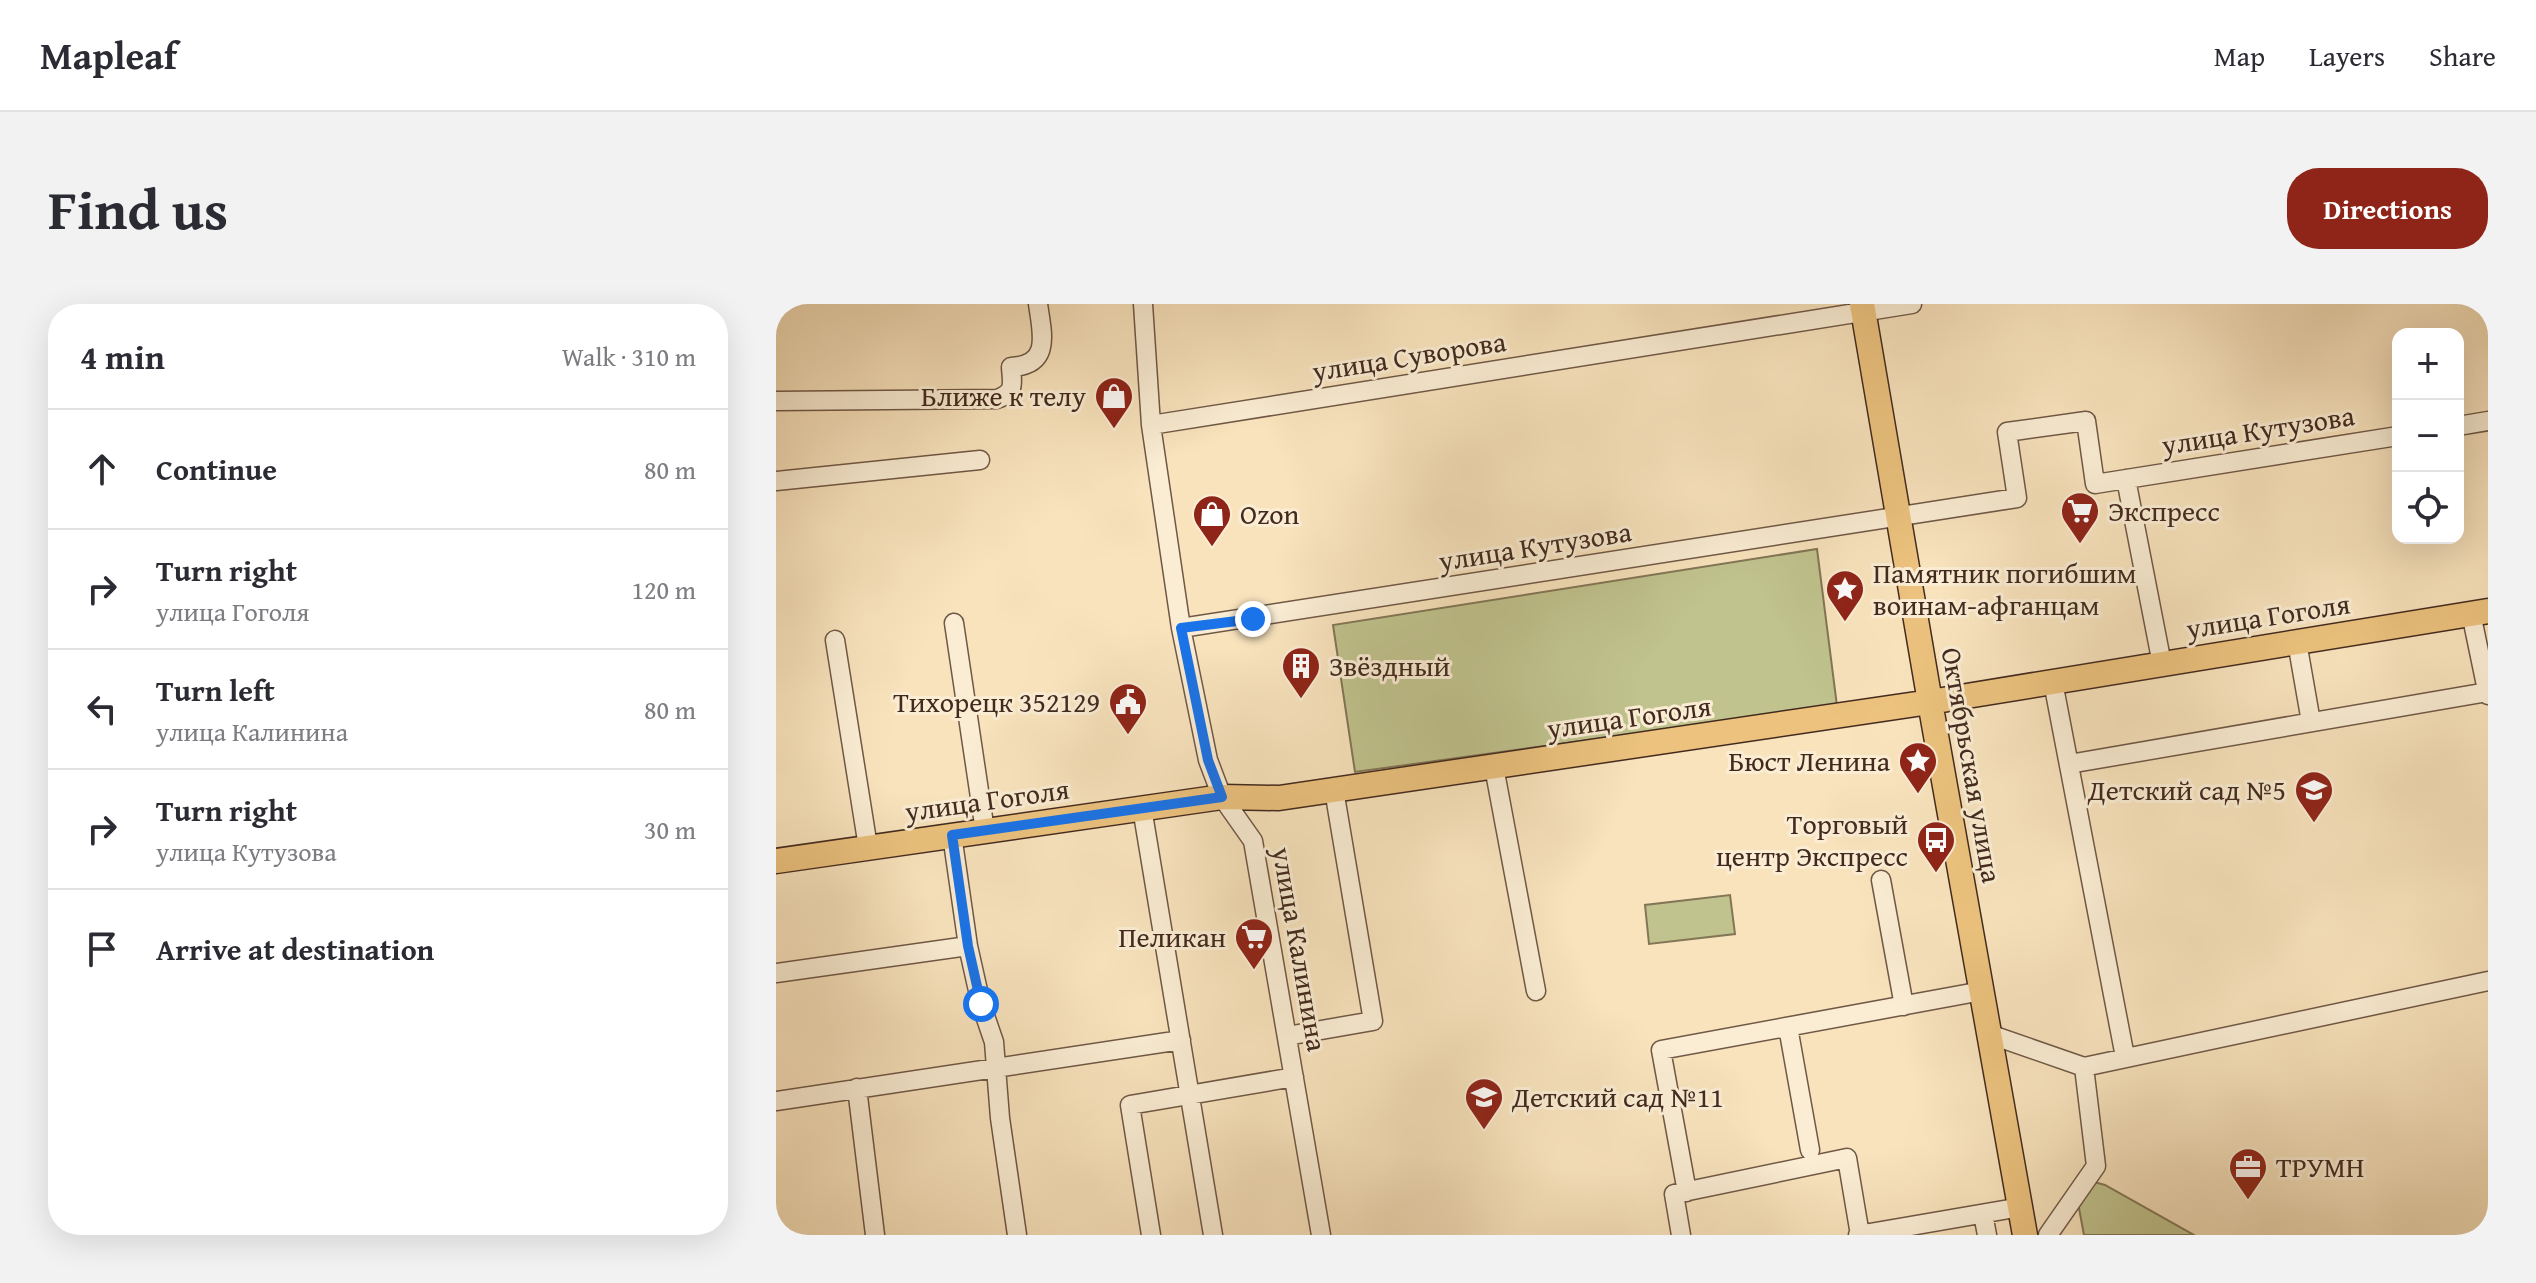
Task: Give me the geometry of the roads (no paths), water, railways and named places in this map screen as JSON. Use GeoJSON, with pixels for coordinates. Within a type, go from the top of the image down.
{"type":"FeatureCollection","features":[{"type":"Feature","properties":{"kind":"main road","name":"Октябрьская улица"},"geometry":{"type":"LineString","coordinates":[[1863,308],[2025,1235]]}},
{"type":"Feature","properties":{"kind":"main road","name":"улица Гоголя"},"geometry":{"type":"LineString","coordinates":[[776,861],[1222,797],[1279,798],[1494,767],[1930,702],[2480,612]]}},
{"type":"Feature","properties":{"kind":"street"},"geometry":{"type":"LineString","coordinates":[[776,401],[997,399],[1007,395],[1012,388],[1011,367],[1033,362],[1040,352],[1043,338],[1038,304]]}},
{"type":"Feature","properties":{"kind":"street","name":"улица Калинина"},"geometry":{"type":"LineString","coordinates":[[1143,304],[1151,425],[1181,628],[1208,760],[1222,797],[1253,841],[1321,1235]]}},
{"type":"Feature","properties":{"kind":"street","name":"улица Суворова"},"geometry":{"type":"LineString","coordinates":[[1151,425],[1863,308],[1912,304]]}},
{"type":"Feature","properties":{"kind":"street","name":"улица Кутузова"},"geometry":{"type":"LineString","coordinates":[[1181,628],[2017,498],[2007,432],[2086,421],[2095,484],[2392,437]]}},
{"type":"Feature","properties":{"kind":"street"},"geometry":{"type":"LineString","coordinates":[[2464,425],[2488,421]]}},
{"type":"Feature","properties":{"kind":"street"},"geometry":{"type":"LineString","coordinates":[[776,481],[980,460]]}},
{"type":"Feature","properties":{"kind":"street"},"geometry":{"type":"LineString","coordinates":[[2126,479],[2162,664]]}},
{"type":"Feature","properties":{"kind":"street"},"geometry":{"type":"LineString","coordinates":[[2069,764],[2488,694],[2480,612]]}},
{"type":"Feature","properties":{"kind":"street"},"geometry":{"type":"LineString","coordinates":[[954,623],[985,831]]}},
{"type":"Feature","properties":{"kind":"street"},"geometry":{"type":"LineString","coordinates":[[835,640],[868,847]]}},
{"type":"Feature","properties":{"kind":"street"},"geometry":{"type":"LineString","coordinates":[[2297,642],[2311,722]]}},
{"type":"Feature","properties":{"kind":"street"},"geometry":{"type":"LineString","coordinates":[[2053,682],[2125,1057]]}},
{"type":"Feature","properties":{"kind":"street"},"geometry":{"type":"LineString","coordinates":[[1494,767],[1536,991]]}},
{"type":"Feature","properties":{"kind":"street"},"geometry":{"type":"LineString","coordinates":[[1287,1036],[1373,1021],[1334,790]]}},
{"type":"Feature","properties":{"kind":"street"},"geometry":{"type":"LineString","coordinates":[[1142,808],[1213,1235]]}},
{"type":"Feature","properties":{"kind":"street"},"geometry":{"type":"LineString","coordinates":[[952,835],[968,946],[981,1004],[994,1042],[1000,1118],[1017,1235]]}},
{"type":"Feature","properties":{"kind":"street"},"geometry":{"type":"LineString","coordinates":[[1881,880],[1904,1006]]}},
{"type":"Feature","properties":{"kind":"street"},"geometry":{"type":"LineString","coordinates":[[776,973],[968,946]]}},
{"type":"Feature","properties":{"kind":"street"},"geometry":{"type":"LineString","coordinates":[[1989,1034],[2084,1067],[2488,981]]}},
{"type":"Feature","properties":{"kind":"street"},"geometry":{"type":"LineString","coordinates":[[1687,1192],[1661,1050],[1982,991]]}},
{"type":"Feature","properties":{"kind":"street"},"geometry":{"type":"LineString","coordinates":[[1788,1027],[1810,1150]]}},
{"type":"Feature","properties":{"kind":"street"},"geometry":{"type":"LineString","coordinates":[[776,1101],[1181,1040]]}},
{"type":"Feature","properties":{"kind":"street"},"geometry":{"type":"LineString","coordinates":[[2048,1235],[2096,1166],[2084,1067]]}},
{"type":"Feature","properties":{"kind":"street"},"geometry":{"type":"LineString","coordinates":[[1151,1235],[1130,1105],[1294,1077]]}},
{"type":"Feature","properties":{"kind":"street"},"geometry":{"type":"LineString","coordinates":[[857,1088],[875,1235]]}},
{"type":"Feature","properties":{"kind":"street"},"geometry":{"type":"LineString","coordinates":[[1681,1235],[1674,1194],[1847,1158],[1859,1235],[2021,1207]]}},
{"type":"Feature","properties":{"kind":"street"},"geometry":{"type":"LineString","coordinates":[[1983,1214],[1987,1235]]}},
{"type":"Feature","properties":{"kind":"place","name":"Ближе к телу"},"geometry":{"type":"Point","coordinates":[1114,430]}},
{"type":"Feature","properties":{"kind":"place","name":"Экспресс"},"geometry":{"type":"Point","coordinates":[2080,545]}},
{"type":"Feature","properties":{"kind":"place","name":"Ozon"},"geometry":{"type":"Point","coordinates":[1212,548]}},
{"type":"Feature","properties":{"kind":"place","name":"Памятник погибшим воинам-афганцам"},"geometry":{"type":"Point","coordinates":[1845,623]}},
{"type":"Feature","properties":{"kind":"place","name":"Звёздный"},"geometry":{"type":"Point","coordinates":[1301,700]}},
{"type":"Feature","properties":{"kind":"place","name":"Тихорецк 352129"},"geometry":{"type":"Point","coordinates":[1128,736]}},
{"type":"Feature","properties":{"kind":"place","name":"Бюст Ленина"},"geometry":{"type":"Point","coordinates":[1918,795]}},
{"type":"Feature","properties":{"kind":"place","name":"Детский сад №5"},"geometry":{"type":"Point","coordinates":[2314,824]}},
{"type":"Feature","properties":{"kind":"place","name":"Торговый центр Экспресс"},"geometry":{"type":"Point","coordinates":[1936,874]}},
{"type":"Feature","properties":{"kind":"place","name":"Пеликан"},"geometry":{"type":"Point","coordinates":[1254,971]}},
{"type":"Feature","properties":{"kind":"place","name":"Детский сад №11"},"geometry":{"type":"Point","coordinates":[1484,1131]}},
{"type":"Feature","properties":{"kind":"place","name":"ТРУМН"},"geometry":{"type":"Point","coordinates":[2248,1201]}}]}
